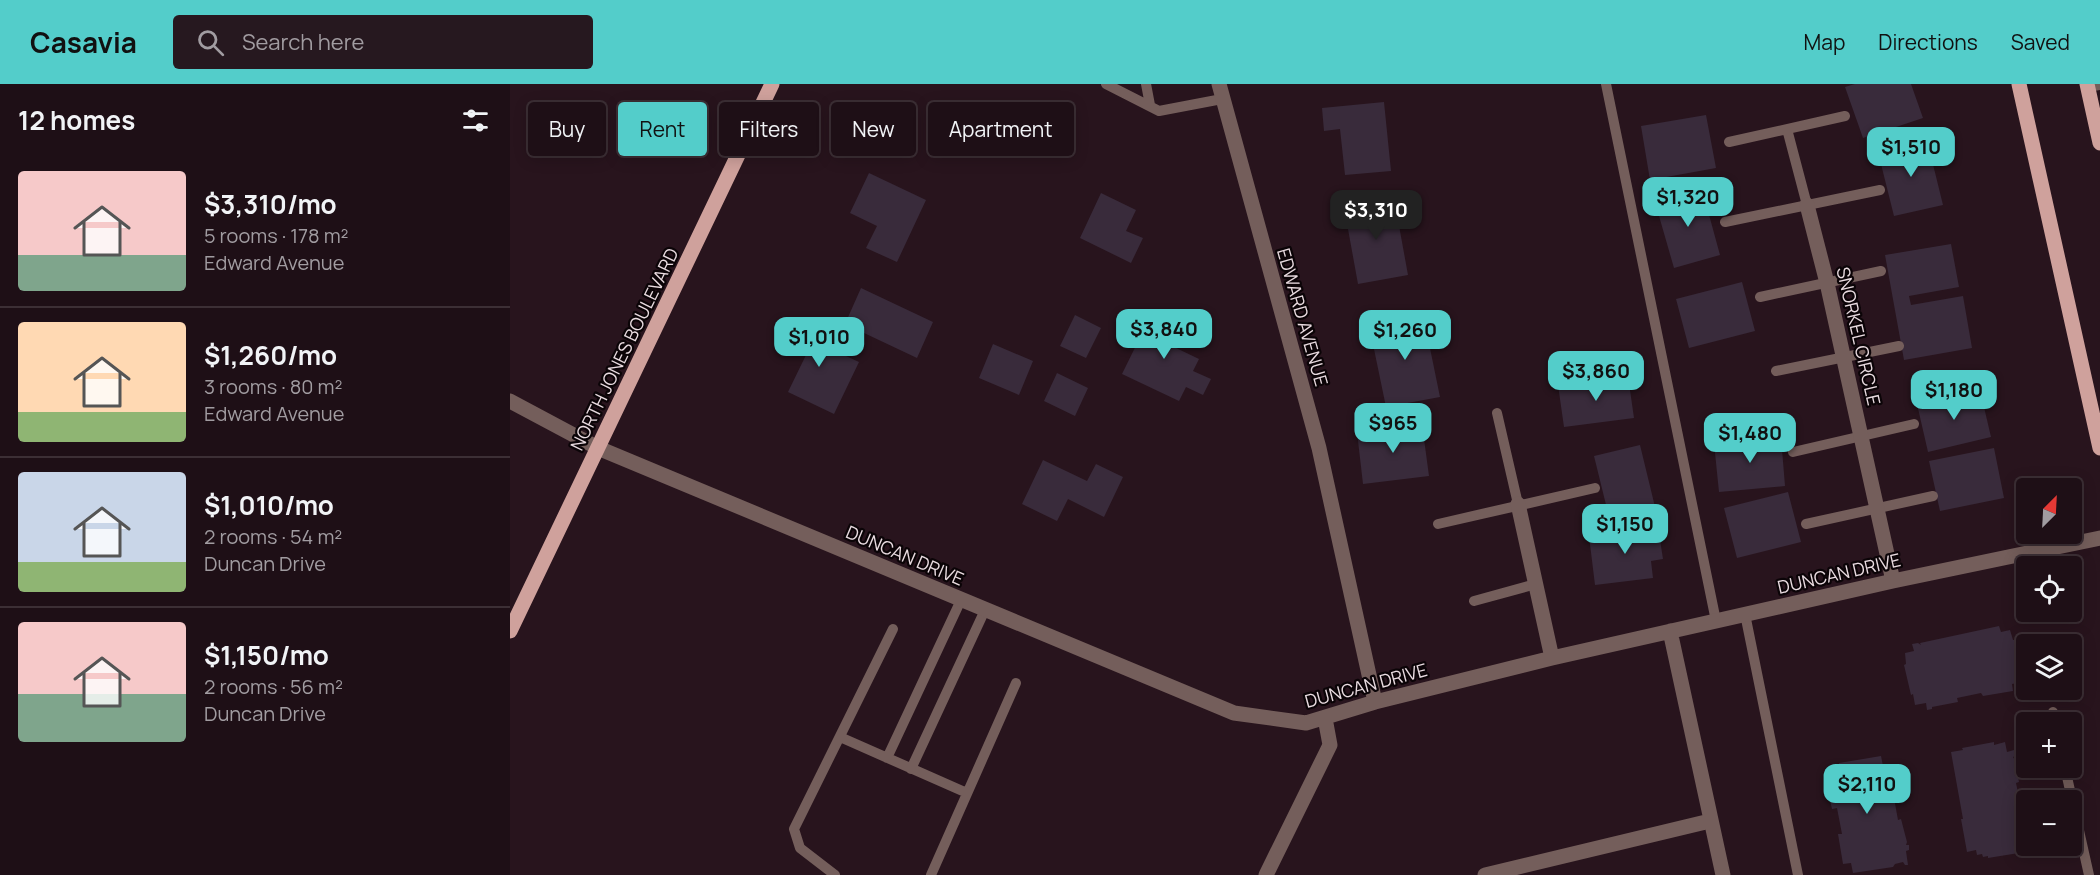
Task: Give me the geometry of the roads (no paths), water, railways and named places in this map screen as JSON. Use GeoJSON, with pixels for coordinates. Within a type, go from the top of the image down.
{"type":"FeatureCollection","features":[{"type":"Feature","properties":{"kind":"main road","name":"NORTH JONES BOULEVARD"},"geometry":{"type":"LineString","coordinates":[[510,631],[772,84]]}},
{"type":"Feature","properties":{"kind":"main road"},"geometry":{"type":"LineString","coordinates":[[2019,84],[2100,448]]}},
{"type":"Feature","properties":{"kind":"main road"},"geometry":{"type":"LineString","coordinates":[[2092,85],[2100,143]]}},
{"type":"Feature","properties":{"kind":"street","name":"EDWARD AVENUE"},"geometry":{"type":"LineString","coordinates":[[1220,91],[1319,448],[1374,702]]}},
{"type":"Feature","properties":{"kind":"street","name":"SNORKEL CIRCLE"},"geometry":{"type":"LineString","coordinates":[[1808,205],[1893,581]]}},
{"type":"Feature","properties":{"kind":"street","name":"DUNCAN DRIVE"},"geometry":{"type":"LineString","coordinates":[[510,401],[598,448],[1234,713],[1306,723],[1374,702],[1552,658],[1893,581],[2100,538]]}},
{"type":"Feature","properties":{"kind":"street"},"geometry":{"type":"LineString","coordinates":[[1518,504],[1552,658]]}},
{"type":"Feature","properties":{"kind":"street"},"geometry":{"type":"LineString","coordinates":[[1670,631],[1723,875]]}},
{"type":"Feature","properties":{"kind":"street"},"geometry":{"type":"LineString","coordinates":[[1266,875],[1330,745],[1324,718]]}},
{"type":"Feature","properties":{"kind":"street"},"geometry":{"type":"LineString","coordinates":[[1485,875],[1710,821]]}},
{"type":"Feature","properties":{"kind":"lane"},"geometry":{"type":"LineString","coordinates":[[1106,84],[1159,111],[1220,91]]}},
{"type":"Feature","properties":{"kind":"lane"},"geometry":{"type":"LineString","coordinates":[[1146,84],[1150,105]]}},
{"type":"Feature","properties":{"kind":"lane"},"geometry":{"type":"LineString","coordinates":[[1606,84],[1716,621]]}},
{"type":"Feature","properties":{"kind":"lane"},"geometry":{"type":"LineString","coordinates":[[1729,142],[1845,116]]}},
{"type":"Feature","properties":{"kind":"lane"},"geometry":{"type":"LineString","coordinates":[[1786,129],[1808,205]]}},
{"type":"Feature","properties":{"kind":"lane"},"geometry":{"type":"LineString","coordinates":[[1725,222],[1880,190]]}},
{"type":"Feature","properties":{"kind":"lane"},"geometry":{"type":"LineString","coordinates":[[1760,297],[1881,271]]}},
{"type":"Feature","properties":{"kind":"lane"},"geometry":{"type":"LineString","coordinates":[[1776,371],[1899,346]]}},
{"type":"Feature","properties":{"kind":"lane"},"geometry":{"type":"LineString","coordinates":[[1497,413],[1518,504]]}},
{"type":"Feature","properties":{"kind":"lane"},"geometry":{"type":"LineString","coordinates":[[1793,452],[1914,424]]}},
{"type":"Feature","properties":{"kind":"lane"},"geometry":{"type":"LineString","coordinates":[[1438,524],[1595,488]]}},
{"type":"Feature","properties":{"kind":"lane"},"geometry":{"type":"LineString","coordinates":[[1806,524],[1933,496]]}},
{"type":"Feature","properties":{"kind":"lane"},"geometry":{"type":"LineString","coordinates":[[1474,601],[1536,584]]}},
{"type":"Feature","properties":{"kind":"lane"},"geometry":{"type":"LineString","coordinates":[[887,758],[961,600]]}},
{"type":"Feature","properties":{"kind":"lane"},"geometry":{"type":"LineString","coordinates":[[911,769],[985,609]]}},
{"type":"Feature","properties":{"kind":"lane"},"geometry":{"type":"LineString","coordinates":[[1745,614],[1798,875]]}},
{"type":"Feature","properties":{"kind":"lane"},"geometry":{"type":"LineString","coordinates":[[835,875],[800,848],[794,829],[893,629]]}},
{"type":"Feature","properties":{"kind":"lane"},"geometry":{"type":"LineString","coordinates":[[931,875],[1016,683]]}},
{"type":"Feature","properties":{"kind":"lane"},"geometry":{"type":"LineString","coordinates":[[840,737],[967,794]]}},
{"type":"Feature","properties":{"kind":"lane"},"geometry":{"type":"LineString","coordinates":[[2067,778],[2088,875]]}}]}
